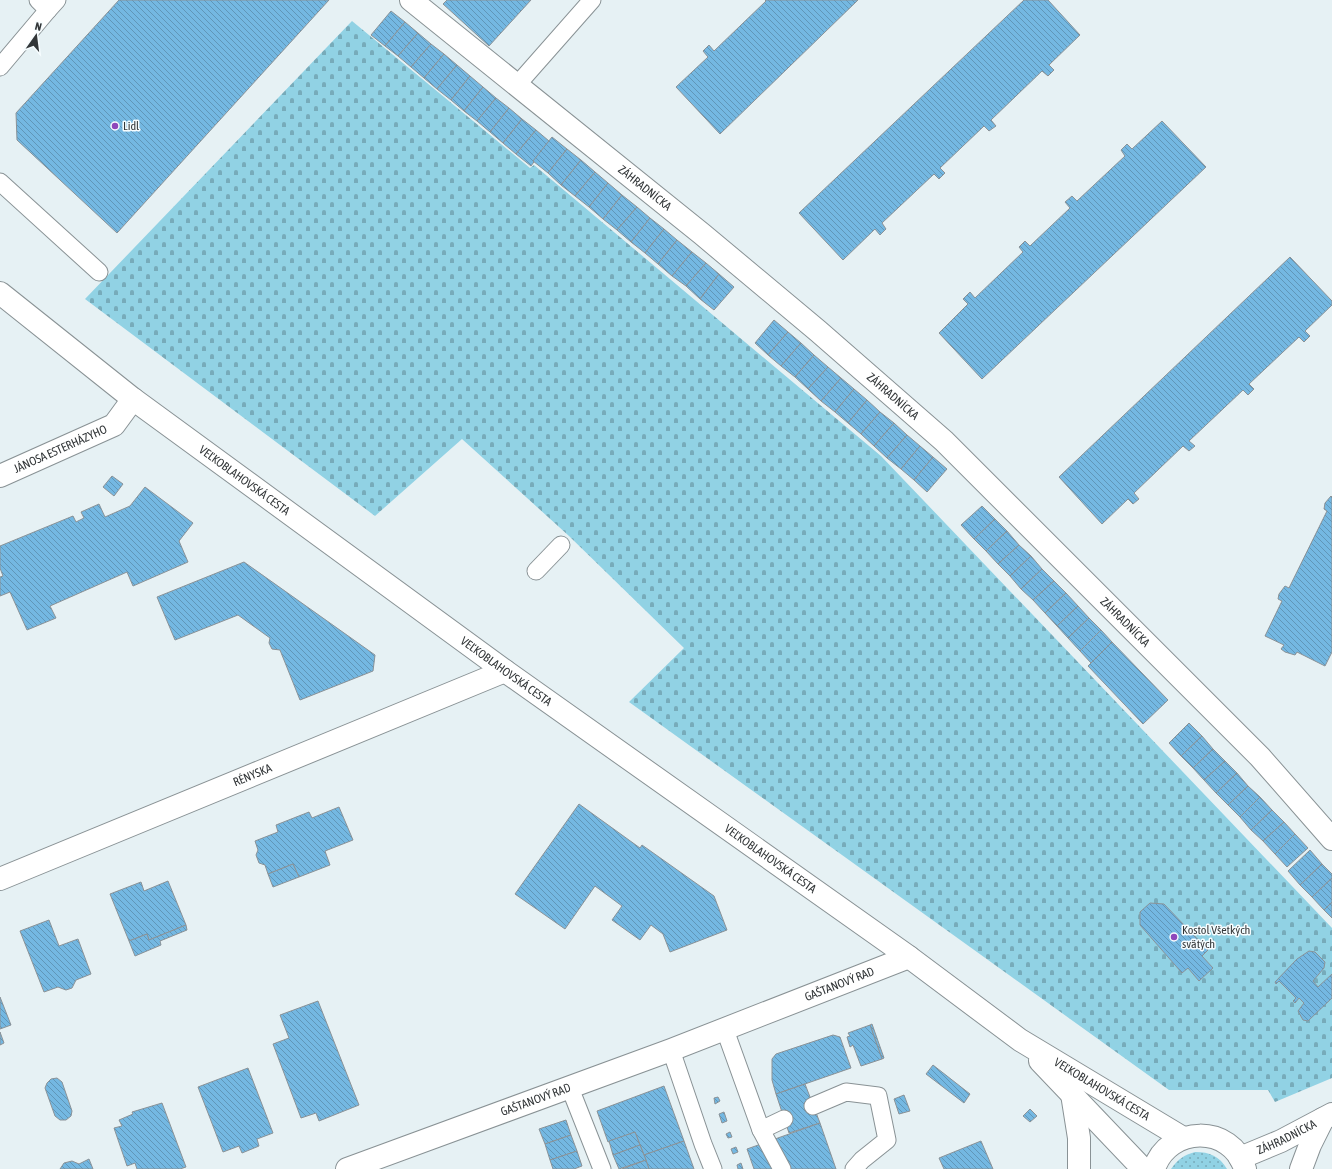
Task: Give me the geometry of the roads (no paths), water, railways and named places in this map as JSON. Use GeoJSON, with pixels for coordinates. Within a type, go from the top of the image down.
{"type":"FeatureCollection","features":[{"type":"Feature","properties":{"kind":"street","name":"ZÁHRADNÍCKA"},"geometry":{"type":"LineString","coordinates":[[411,0],[702,234],[818,331],[944,441],[1260,756],[1332,839]]}},
{"type":"Feature","properties":{"kind":"street","name":"VEĽKOBLAHOVSKÁ CESTA"},"geometry":{"type":"LineString","coordinates":[[0,293],[133,399],[505,671],[909,957],[1020,1040],[1183,1138]]}},
{"type":"Feature","properties":{"kind":"street","name":"JÁNOSA ESTERHÁZYHO"},"geometry":{"type":"LineString","coordinates":[[0,476],[114,425],[133,399]]}},
{"type":"Feature","properties":{"kind":"street","name":"RÉNYSKA"},"geometry":{"type":"LineString","coordinates":[[0,879],[505,671]]}},
{"type":"Feature","properties":{"kind":"street","name":"GAŠTANOVÝ RAD"},"geometry":{"type":"LineString","coordinates":[[347,1169],[672,1050],[909,957]]}},
{"type":"Feature","properties":{"kind":"street","name":"VEĽKOBLAHOVSKÁ CESTA"},"geometry":{"type":"LineString","coordinates":[[1020,1040],[1143,1169]]}},
{"type":"Feature","properties":{"kind":"street","name":"VEĽKOBLAHOVSKÁ CESTA"},"geometry":{"type":"LineString","coordinates":[[1072,1094],[1079,1138],[1079,1169]]}},
{"type":"Feature","properties":{"kind":"street","name":"ZÁHRADNÍCKA"},"geometry":{"type":"LineString","coordinates":[[1243,1163],[1281,1141],[1328,1117]]}},
{"type":"Feature","properties":{"kind":"street"},"geometry":{"type":"LineString","coordinates":[[1301,1169],[1310,1145],[1328,1117]]}},
{"type":"Feature","properties":{"kind":"street"},"geometry":{"type":"LineString","coordinates":[[1154,1169],[1169,1145],[1183,1138],[1201,1135],[1220,1139],[1234,1150],[1243,1163]]}},
{"type":"Feature","properties":{"kind":"lane"},"geometry":{"type":"LineString","coordinates":[[517,85],[592,0]]}},
{"type":"Feature","properties":{"kind":"lane"},"geometry":{"type":"LineString","coordinates":[[0,67],[48,3]]}},
{"type":"Feature","properties":{"kind":"lane"},"geometry":{"type":"LineString","coordinates":[[0,182],[99,272]]}},
{"type":"Feature","properties":{"kind":"lane"},"geometry":{"type":"LineString","coordinates":[[536,570],[561,545]]}},
{"type":"Feature","properties":{"kind":"lane"},"geometry":{"type":"LineString","coordinates":[[725,1030],[761,1130],[782,1169]]}},
{"type":"Feature","properties":{"kind":"lane"},"geometry":{"type":"LineString","coordinates":[[672,1050],[703,1144],[713,1169]]}},
{"type":"Feature","properties":{"kind":"lane"},"geometry":{"type":"LineString","coordinates":[[570,1088],[602,1169]]}},
{"type":"Feature","properties":{"kind":"lane"},"geometry":{"type":"LineString","coordinates":[[813,1106],[846,1092],[878,1096],[887,1140],[862,1160],[854,1169]]}},
{"type":"Feature","properties":{"kind":"lane"},"geometry":{"type":"LineString","coordinates":[[761,1130],[784,1119]]}},
{"type":"Feature","properties":{"kind":"place","name":"Lidl"},"geometry":{"type":"Point","coordinates":[115,126]}},
{"type":"Feature","properties":{"kind":"place","name":"Kostol Všetkých svätých"},"geometry":{"type":"Point","coordinates":[1174,937]}}]}
